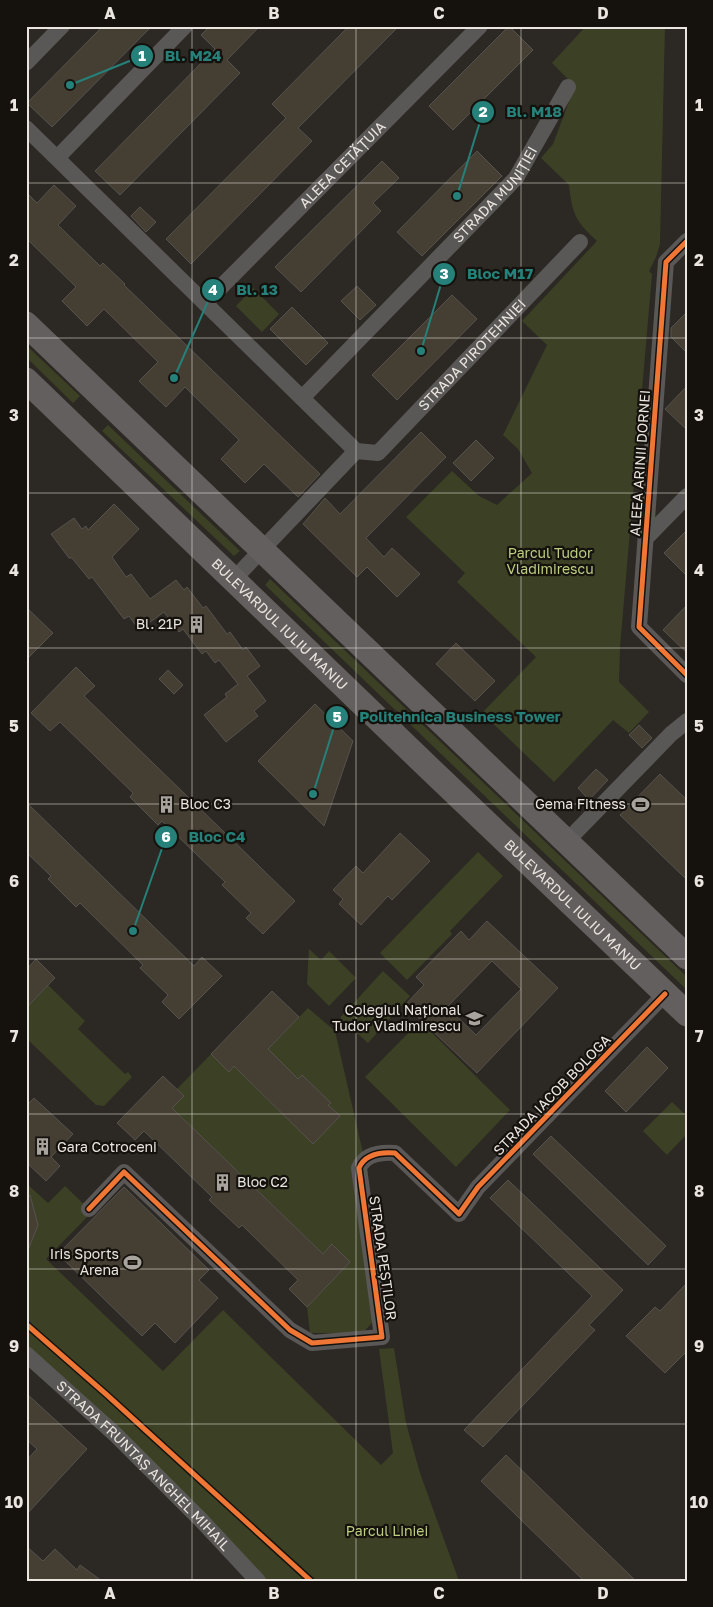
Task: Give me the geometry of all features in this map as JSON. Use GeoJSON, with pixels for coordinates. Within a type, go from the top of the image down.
{"type":"FeatureCollection","features":[{"type":"Feature","properties":{"kind":"main road"},"geometry":{"type":"LineString","coordinates":[[26,324],[687,957]]}},
{"type":"Feature","properties":{"kind":"main road","name":"BULEVARDUL IULIU MANIU"},"geometry":{"type":"LineString","coordinates":[[26,380],[687,1014]]}},
{"type":"Feature","properties":{"kind":"street"},"geometry":{"type":"LineString","coordinates":[[26,63],[62,26]]}},
{"type":"Feature","properties":{"kind":"street"},"geometry":{"type":"LineString","coordinates":[[57,158],[185,26]]}},
{"type":"Feature","properties":{"kind":"street","name":"ALEEA CETĂȚUIA"},"geometry":{"type":"LineString","coordinates":[[205,303],[480,26]]}},
{"type":"Feature","properties":{"kind":"street","name":"STRADA MUNIȚIEI"},"geometry":{"type":"LineString","coordinates":[[302,398],[516,178],[568,87]]}},
{"type":"Feature","properties":{"kind":"street"},"geometry":{"type":"LineString","coordinates":[[26,128],[356,451],[234,579]]}},
{"type":"Feature","properties":{"kind":"street","name":"ALEEA ARINII DORNEI"},"geometry":{"type":"LineString","coordinates":[[687,241],[666,262],[639,627],[687,675]]}},
{"type":"Feature","properties":{"kind":"street","name":"STRADA PIROTEHNIEI"},"geometry":{"type":"LineString","coordinates":[[356,451],[378,453],[580,242]]}},
{"type":"Feature","properties":{"kind":"street","name":"ALEEA ARINII DORNEI"},"geometry":{"type":"LineString","coordinates":[[646,538],[687,496]]}},
{"type":"Feature","properties":{"kind":"street"},"geometry":{"type":"LineString","coordinates":[[566,842],[671,734],[687,721]]}},
{"type":"Feature","properties":{"kind":"street","name":"STRADA IACOB BOLOGA"},"geometry":{"type":"LineString","coordinates":[[459,1214],[478,1187],[665,994]]}},
{"type":"Feature","properties":{"kind":"street","name":"STRADA PEȘTILOR"},"geometry":{"type":"LineString","coordinates":[[89,1209],[124,1172],[290,1330],[312,1343],[382,1337],[359,1168],[368,1156],[385,1153],[395,1154],[459,1214]]}},
{"type":"Feature","properties":{"kind":"street","name":"STRADA FRUNTAȘ ANGHEL MIHAIL"},"geometry":{"type":"LineString","coordinates":[[26,1354],[116,1435],[202,1521],[258,1581]]}},
{"type":"Feature","properties":{"kind":"green space","name":"Parcul Tudor Vladimirescu"},"geometry":{"type":"Polygon","coordinates":[[[586,26],[665,26],[660,244],[649,271],[652,274],[620,647],[619,682],[649,712],[629,733],[613,720],[554,782],[482,713],[536,657],[457,582],[465,573],[406,517],[452,471],[479,496],[497,505],[532,473],[518,449],[503,435],[547,345],[522,321],[597,241],[576,217],[569,185],[541,158],[553,144],[575,86],[552,63],[586,26]]]}},
{"type":"Feature","properties":{"kind":"green space"},"geometry":{"type":"Polygon","coordinates":[[[253,288],[279,314],[262,332],[236,306],[253,288]]]}},
{"type":"Feature","properties":{"kind":"green space"},"geometry":{"type":"Polygon","coordinates":[[[26,345],[80,396],[73,403],[26,357],[26,345]]]}},
{"type":"Feature","properties":{"kind":"green space"},"geometry":{"type":"Polygon","coordinates":[[[108,425],[240,551],[234,556],[102,431],[108,425]]]}},
{"type":"Feature","properties":{"kind":"green space"},"geometry":{"type":"Polygon","coordinates":[[[270,579],[687,977],[687,990],[265,585],[270,579]]]}},
{"type":"Feature","properties":{"kind":"green space"},"geometry":{"type":"Polygon","coordinates":[[[478,852],[503,876],[450,931],[452,934],[407,980],[380,953],[478,852]]]}},
{"type":"Feature","properties":{"kind":"green space"},"geometry":{"type":"Polygon","coordinates":[[[309,949],[321,960],[329,951],[356,978],[329,1006],[307,984],[309,949]]]}},
{"type":"Feature","properties":{"kind":"green space"},"geometry":{"type":"Polygon","coordinates":[[[383,971],[410,996],[368,1043],[340,1018],[383,971]]]}},
{"type":"Feature","properties":{"kind":"green space"},"geometry":{"type":"Polygon","coordinates":[[[48,985],[85,1021],[78,1029],[125,1074],[128,1072],[132,1077],[104,1106],[96,1105],[26,1038],[26,1008],[48,985]]]}},
{"type":"Feature","properties":{"kind":"green space"},"geometry":{"type":"Polygon","coordinates":[[[308,1008],[335,1031],[363,1153],[377,1317],[363,1333],[310,1333],[307,1307],[350,1262],[333,1244],[323,1254],[172,1108],[184,1096],[177,1089],[211,1054],[229,1072],[234,1066],[313,1143],[330,1103],[302,1075],[298,1079],[268,1049],[308,1008]]]}},
{"type":"Feature","properties":{"kind":"green space"},"geometry":{"type":"Polygon","coordinates":[[[420,1021],[510,1110],[456,1167],[365,1077],[420,1021]]]}},
{"type":"Feature","properties":{"kind":"green space"},"geometry":{"type":"Polygon","coordinates":[[[672,1102],[687,1116],[687,1134],[667,1155],[643,1131],[672,1102]]]}},
{"type":"Feature","properties":{"kind":"green space","name":"Parcul Liniei"},"geometry":{"type":"Polygon","coordinates":[[[26,1183],[48,1203],[65,1186],[92,1212],[46,1259],[163,1371],[223,1310],[381,1465],[393,1453],[379,1349],[394,1348],[406,1423],[420,1473],[459,1581],[266,1581],[119,1429],[26,1345],[26,1183]]]}},
{"type":"Feature","properties":{"kind":"building"},"geometry":{"type":"Polygon","coordinates":[[[103,26],[152,26],[52,127],[27,103],[103,26]]]}},
{"type":"Feature","properties":{"kind":"building"},"geometry":{"type":"Polygon","coordinates":[[[210,26],[260,26],[227,60],[240,73],[120,195],[95,171],[215,49],[201,35],[210,26]]]}},
{"type":"Feature","properties":{"kind":"building"},"geometry":{"type":"Polygon","coordinates":[[[349,26],[399,26],[298,128],[312,141],[191,264],[166,239],[286,118],[272,104],[349,26]]]}},
{"type":"Feature","properties":{"kind":"building"},"geometry":{"type":"Polygon","coordinates":[[[509,26],[533,50],[453,130],[429,106],[509,26]]]}},
{"type":"Feature","properties":{"kind":"building"},"geometry":{"type":"Polygon","coordinates":[[[477,151],[502,176],[422,256],[397,232],[477,151]]]}},
{"type":"Feature","properties":{"kind":"building"},"geometry":{"type":"Polygon","coordinates":[[[382,161],[399,178],[373,203],[381,211],[301,292],[275,267],[382,161]]]}},
{"type":"Feature","properties":{"kind":"building"},"geometry":{"type":"Polygon","coordinates":[[[54,185],[76,206],[58,225],[100,266],[103,263],[320,474],[298,497],[264,464],[245,483],[221,459],[239,440],[185,387],[166,407],[139,381],[158,362],[104,309],[87,326],[62,301],[76,287],[26,238],[26,192],[37,203],[54,185]]]}},
{"type":"Feature","properties":{"kind":"building"},"geometry":{"type":"Polygon","coordinates":[[[140,207],[156,222],[146,232],[131,216],[140,207]]]}},
{"type":"Feature","properties":{"kind":"building"},"geometry":{"type":"Polygon","coordinates":[[[357,286],[376,305],[360,320],[341,301],[357,286]]]}},
{"type":"Feature","properties":{"kind":"building"},"geometry":{"type":"Polygon","coordinates":[[[452,295],[477,319],[397,400],[372,375],[452,295]]]}},
{"type":"Feature","properties":{"kind":"building"},"geometry":{"type":"Polygon","coordinates":[[[292,307],[328,343],[306,365],[270,329],[292,307]]]}},
{"type":"Feature","properties":{"kind":"building"},"geometry":{"type":"Polygon","coordinates":[[[687,312],[687,353],[671,337],[671,328],[687,312]]]}},
{"type":"Feature","properties":{"kind":"building"},"geometry":{"type":"Polygon","coordinates":[[[687,386],[687,430],[665,409],[687,386]]]}},
{"type":"Feature","properties":{"kind":"building"},"geometry":{"type":"Polygon","coordinates":[[[421,432],[446,457],[366,538],[384,557],[392,548],[420,574],[397,597],[367,567],[357,577],[303,524],[325,498],[340,514],[421,432]]]}},
{"type":"Feature","properties":{"kind":"building"},"geometry":{"type":"Polygon","coordinates":[[[476,440],[494,458],[471,481],[453,463],[476,440]]]}},
{"type":"Feature","properties":{"kind":"building","name":"Bl. 21P"},"geometry":{"type":"Polygon","coordinates":[[[114,504],[139,529],[112,557],[126,577],[131,574],[150,599],[176,580],[184,590],[187,587],[203,608],[206,606],[227,634],[230,632],[243,650],[246,647],[260,666],[247,676],[266,701],[254,711],[258,716],[226,742],[204,715],[227,697],[225,694],[238,684],[219,660],[215,663],[206,651],[202,654],[183,629],[179,632],[164,612],[139,630],[129,616],[124,619],[92,577],[89,579],[72,558],[69,558],[51,534],[74,518],[82,529],[86,526],[88,530],[114,504]]]}},
{"type":"Feature","properties":{"kind":"building"},"geometry":{"type":"Polygon","coordinates":[[[687,530],[687,576],[664,553],[687,530]]]}},
{"type":"Feature","properties":{"kind":"building"},"geometry":{"type":"Polygon","coordinates":[[[687,605],[687,653],[663,630],[687,605]]]}},
{"type":"Feature","properties":{"kind":"building"},"geometry":{"type":"Polygon","coordinates":[[[26,607],[53,633],[26,660],[26,607]]]}},
{"type":"Feature","properties":{"kind":"building"},"geometry":{"type":"Polygon","coordinates":[[[456,643],[495,681],[475,701],[436,664],[456,643]]]}},
{"type":"Feature","properties":{"kind":"building","name":"Bloc C3"},"geometry":{"type":"Polygon","coordinates":[[[76,667],[95,686],[84,696],[295,901],[263,934],[246,918],[251,913],[222,885],[225,882],[162,821],[158,825],[130,797],[133,793],[60,722],[50,731],[31,713],[76,667]]]}},
{"type":"Feature","properties":{"kind":"building"},"geometry":{"type":"Polygon","coordinates":[[[168,670],[183,685],[174,694],[159,679],[168,670]]]}},
{"type":"Feature","properties":{"kind":"building"},"geometry":{"type":"Polygon","coordinates":[[[315,704],[353,741],[324,826],[258,761],[315,704]]]}},
{"type":"Feature","properties":{"kind":"building"},"geometry":{"type":"Polygon","coordinates":[[[639,725],[652,738],[642,748],[629,735],[639,725]]]}},
{"type":"Feature","properties":{"kind":"building"},"geometry":{"type":"Polygon","coordinates":[[[596,769],[608,780],[589,800],[578,788],[596,769]]]}},
{"type":"Feature","properties":{"kind":"building"},"geometry":{"type":"Polygon","coordinates":[[[660,774],[687,800],[687,880],[620,815],[660,774]]]}},
{"type":"Feature","properties":{"kind":"building"},"geometry":{"type":"Polygon","coordinates":[[[26,802],[194,966],[202,957],[222,976],[179,1019],[162,1002],[168,995],[140,968],[143,965],[80,903],[76,907],[48,879],[51,876],[26,852],[26,802]]]}},
{"type":"Feature","properties":{"kind":"building"},"geometry":{"type":"Polygon","coordinates":[[[400,833],[430,861],[392,900],[388,896],[361,925],[339,904],[343,899],[333,890],[356,866],[363,873],[400,833]]]}},
{"type":"Feature","properties":{"kind":"building"},"geometry":{"type":"Polygon","coordinates":[[[487,921],[558,988],[477,1073],[405,1005],[424,985],[416,977],[461,931],[469,940],[487,921]],[[492,961],[447,1007],[476,1035],[521,989],[492,961]]]}},
{"type":"Feature","properties":{"kind":"building"},"geometry":{"type":"Polygon","coordinates":[[[36,959],[55,978],[26,1008],[26,970],[36,959]]]}},
{"type":"Feature","properties":{"kind":"building"},"geometry":{"type":"Polygon","coordinates":[[[272,991],[299,1017],[268,1049],[298,1079],[302,1075],[331,1103],[328,1105],[340,1116],[313,1144],[234,1066],[229,1072],[211,1054],[272,991]]]}},
{"type":"Feature","properties":{"kind":"building"},"geometry":{"type":"Polygon","coordinates":[[[647,1047],[668,1068],[626,1112],[605,1091],[647,1047]]]}},
{"type":"Feature","properties":{"kind":"building","name":"Bloc C2"},"geometry":{"type":"Polygon","coordinates":[[[163,1076],[184,1096],[172,1108],[323,1254],[332,1244],[350,1262],[307,1307],[289,1289],[298,1280],[242,1225],[239,1228],[209,1200],[212,1197],[144,1131],[135,1140],[117,1123],[163,1076]]]}},
{"type":"Feature","properties":{"kind":"building","name":"Gara Cotroceni"},"geometry":{"type":"Polygon","coordinates":[[[34,1098],[73,1134],[51,1157],[60,1166],[46,1181],[26,1162],[26,1106],[34,1098]]]}},
{"type":"Feature","properties":{"kind":"building"},"geometry":{"type":"Polygon","coordinates":[[[551,1136],[666,1246],[648,1265],[533,1154],[551,1136]]]}},
{"type":"Feature","properties":{"kind":"building"},"geometry":{"type":"Polygon","coordinates":[[[508,1180],[623,1290],[589,1325],[595,1330],[483,1447],[464,1430],[592,1296],[490,1198],[508,1180]]]}},
{"type":"Feature","properties":{"kind":"building","name":"Iris Sports Arena"},"geometry":{"type":"Polygon","coordinates":[[[124,1187],[209,1270],[199,1280],[218,1298],[175,1343],[155,1323],[142,1336],[58,1254],[124,1187]]]}},
{"type":"Feature","properties":{"kind":"building"},"geometry":{"type":"Polygon","coordinates":[[[30,1195],[38,1225],[26,1255],[26,1196],[30,1195]]]}},
{"type":"Feature","properties":{"kind":"building"},"geometry":{"type":"Polygon","coordinates":[[[687,1283],[687,1351],[665,1373],[626,1336],[655,1307],[660,1311],[687,1283]]]}},
{"type":"Feature","properties":{"kind":"building"},"geometry":{"type":"Polygon","coordinates":[[[26,1393],[87,1449],[26,1515],[26,1461],[37,1449],[26,1439],[26,1393]]]}},
{"type":"Feature","properties":{"kind":"building"},"geometry":{"type":"Polygon","coordinates":[[[506,1455],[636,1581],[584,1581],[481,1481],[506,1455]]]}},
{"type":"Feature","properties":{"kind":"building"},"geometry":{"type":"Polygon","coordinates":[[[26,1546],[43,1561],[55,1549],[77,1570],[80,1565],[102,1581],[31,1581],[26,1576],[26,1546]]]}},
{"type":"Feature","properties":{"kind":"cycle path"},"geometry":{"type":"LineString","coordinates":[[687,241],[666,262],[639,627],[687,675]]}},
{"type":"Feature","properties":{"kind":"cycle path"},"geometry":{"type":"LineString","coordinates":[[89,1209],[124,1172],[290,1330],[312,1343],[382,1337],[359,1168],[362,1163],[374,1155],[395,1153],[459,1214],[478,1187],[665,994]]}},
{"type":"Feature","properties":{"kind":"cycle path"},"geometry":{"type":"LineString","coordinates":[[26,1324],[107,1395],[311,1581]]}},
{"type":"Feature","properties":{"kind":"place","name":"Bl. M24"},"geometry":{"type":"Point","coordinates":[70,85]}},
{"type":"Feature","properties":{"kind":"place","name":"Bl. M18"},"geometry":{"type":"Point","coordinates":[457,196]}},
{"type":"Feature","properties":{"kind":"place","name":"Bloc M17"},"geometry":{"type":"Point","coordinates":[421,351]}},
{"type":"Feature","properties":{"kind":"place","name":"Bl. 13"},"geometry":{"type":"Point","coordinates":[174,378]}},
{"type":"Feature","properties":{"kind":"place","name":"Bl. 21P"},"geometry":{"type":"Point","coordinates":[196,624]}},
{"type":"Feature","properties":{"kind":"place","name":"Politehnica Business Tower"},"geometry":{"type":"Point","coordinates":[313,794]}},
{"type":"Feature","properties":{"kind":"place","name":"Bloc C3"},"geometry":{"type":"Point","coordinates":[166,804]}},
{"type":"Feature","properties":{"kind":"place","name":"Gema Fitness"},"geometry":{"type":"Point","coordinates":[640,804]}},
{"type":"Feature","properties":{"kind":"place","name":"Bloc C4"},"geometry":{"type":"Point","coordinates":[133,931]}},
{"type":"Feature","properties":{"kind":"place","name":"Colegiul Național Tudor Vladimirescu"},"geometry":{"type":"Point","coordinates":[475,1018]}},
{"type":"Feature","properties":{"kind":"place","name":"Gara Cotroceni"},"geometry":{"type":"Point","coordinates":[43,1147]}},
{"type":"Feature","properties":{"kind":"place","name":"Bloc C2"},"geometry":{"type":"Point","coordinates":[223,1182]}},
{"type":"Feature","properties":{"kind":"place","name":"Iris Sports Arena"},"geometry":{"type":"Point","coordinates":[133,1262]}}]}
